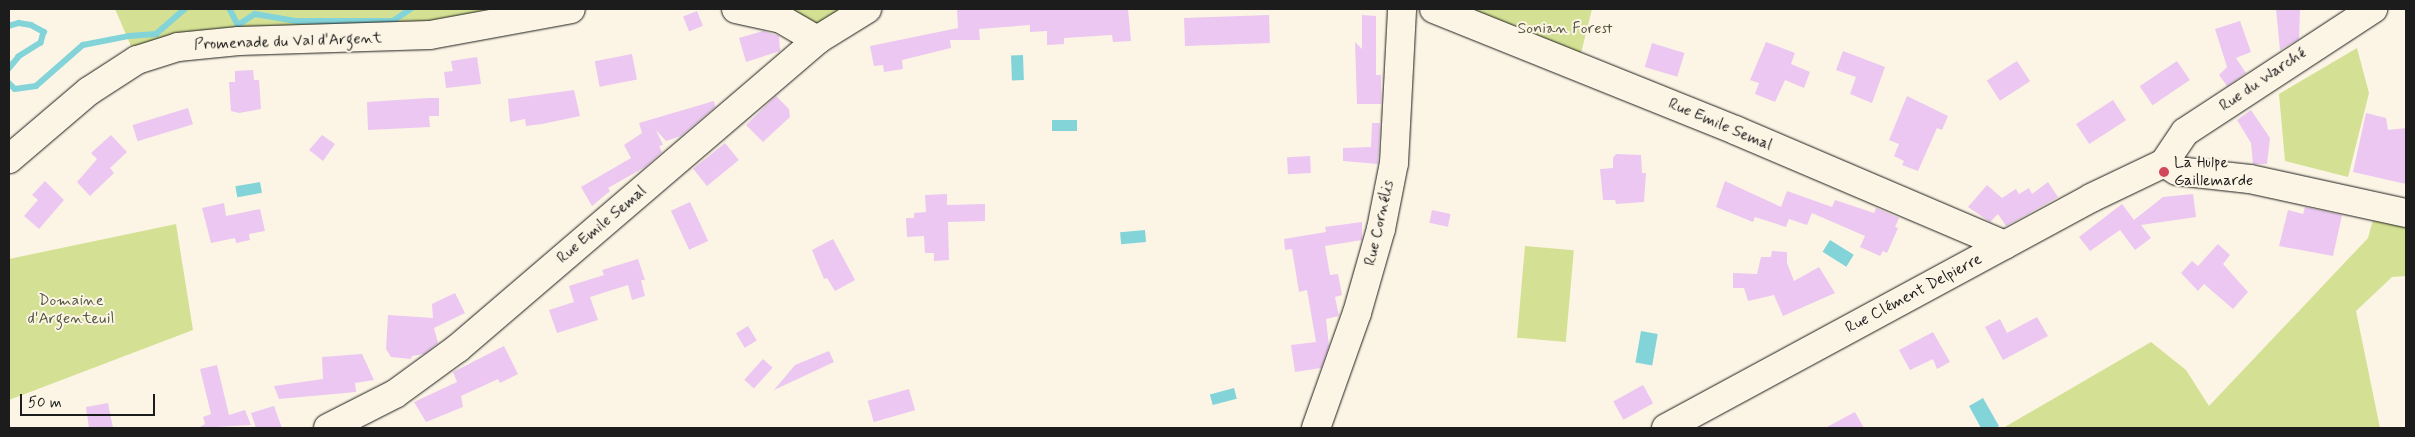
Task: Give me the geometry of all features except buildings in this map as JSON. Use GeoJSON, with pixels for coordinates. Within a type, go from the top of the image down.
{"type":"FeatureCollection","features":[{"type":"Feature","properties":{"kind":"street","name":"Promenade du Val d'Argent"},"geometry":{"type":"LineString","coordinates":[[9,159],[89,91],[138,60],[178,46],[239,40],[430,35],[571,9]]}},
{"type":"Feature","properties":{"kind":"street"},"geometry":{"type":"LineString","coordinates":[[736,9],[781,19],[816,40]]}},
{"type":"Feature","properties":{"kind":"street","name":"Rue Emile Semal"},"geometry":{"type":"LineString","coordinates":[[328,428],[395,394],[458,348],[816,40],[867,9]]}},
{"type":"Feature","properties":{"kind":"street","name":"Rue Cornélis"},"geometry":{"type":"LineString","coordinates":[[1316,428],[1357,313],[1381,229],[1394,163],[1402,9]]}},
{"type":"Feature","properties":{"kind":"street","name":"Rue Emile Semal"},"geometry":{"type":"LineString","coordinates":[[1434,9],[1735,130],[2005,245]]}},
{"type":"Feature","properties":{"kind":"street","name":"Rue du Warché"},"geometry":{"type":"LineString","coordinates":[[2164,163],[2185,132],[2373,9]]}},
{"type":"Feature","properties":{"kind":"street"},"geometry":{"type":"LineString","coordinates":[[2164,163],[2177,171],[2250,179],[2406,213]]}},
{"type":"Feature","properties":{"kind":"street","name":"Rue Clément Delpierre"},"geometry":{"type":"LineString","coordinates":[[1666,428],[2005,245],[2164,163]]}},
{"type":"Feature","properties":{"kind":"green space"},"geometry":{"type":"Polygon","coordinates":[[[115,9],[528,9],[429,27],[134,53],[115,9]]]}},
{"type":"Feature","properties":{"kind":"green space"},"geometry":{"type":"Polygon","coordinates":[[[772,9],[852,9],[817,31],[772,9]]]}},
{"type":"Feature","properties":{"kind":"green space","name":"Sonian Forest"},"geometry":{"type":"Polygon","coordinates":[[[1460,9],[1592,9],[1580,57],[1460,9]]]}},
{"type":"Feature","properties":{"kind":"green space"},"geometry":{"type":"Polygon","coordinates":[[[2357,48],[2369,93],[2348,177],[2285,161],[2279,94],[2357,48]]]}},
{"type":"Feature","properties":{"kind":"green space"},"geometry":{"type":"Polygon","coordinates":[[[2374,216],[2406,223],[2406,276],[2392,277],[2356,311],[2380,428],[2003,428],[2151,342],[2186,370],[2209,406],[2368,238],[2374,216]]]}},
{"type":"Feature","properties":{"kind":"green space","name":"Domaine d'Argenteuil"},"geometry":{"type":"Polygon","coordinates":[[[176,224],[193,330],[9,400],[9,259],[176,224]]]}},
{"type":"Feature","properties":{"kind":"green space"},"geometry":{"type":"Polygon","coordinates":[[[1525,246],[1574,250],[1566,342],[1517,338],[1525,246]]]}},
{"type":"Feature","properties":{"kind":"water"},"geometry":{"type":"Polygon","coordinates":[[[1011,55],[1023,55],[1024,80],[1012,80],[1011,55]]]}},
{"type":"Feature","properties":{"kind":"water"},"geometry":{"type":"Polygon","coordinates":[[[1052,120],[1077,120],[1077,131],[1052,131],[1052,120]]]}},
{"type":"Feature","properties":{"kind":"water"},"geometry":{"type":"Polygon","coordinates":[[[260,182],[262,193],[237,197],[235,186],[260,182]]]}},
{"type":"Feature","properties":{"kind":"water"},"geometry":{"type":"Polygon","coordinates":[[[1145,230],[1146,242],[1121,244],[1120,232],[1145,230]]]}},
{"type":"Feature","properties":{"kind":"water"},"geometry":{"type":"Polygon","coordinates":[[[1830,240],[1854,255],[1846,267],[1823,252],[1830,240]]]}},
{"type":"Feature","properties":{"kind":"water"},"geometry":{"type":"Polygon","coordinates":[[[1641,331],[1658,334],[1652,365],[1635,363],[1641,331]]]}},
{"type":"Feature","properties":{"kind":"water"},"geometry":{"type":"Polygon","coordinates":[[[1234,388],[1237,399],[1213,405],[1210,394],[1234,388]]]}},
{"type":"Feature","properties":{"kind":"water"},"geometry":{"type":"Polygon","coordinates":[[[1983,398],[1999,426],[1995,428],[1981,428],[1969,406],[1983,398]]]}},
{"type":"Feature","properties":{"kind":"waterway"},"geometry":{"type":"LineString","coordinates":[[9,83],[15,89],[36,86],[83,45],[129,36],[156,34],[185,9]]}},
{"type":"Feature","properties":{"kind":"waterway"},"geometry":{"type":"LineString","coordinates":[[230,9],[238,25],[255,14],[296,21],[393,21],[411,9]]}},
{"type":"Feature","properties":{"kind":"waterway"},"geometry":{"type":"LineString","coordinates":[[9,26],[19,23],[31,25],[44,32],[41,43],[19,57],[9,69]]}},
{"type":"Feature","properties":{"kind":"place","name":"La Hulpe Gaillemarde"},"geometry":{"type":"Point","coordinates":[2164,172]}}]}
